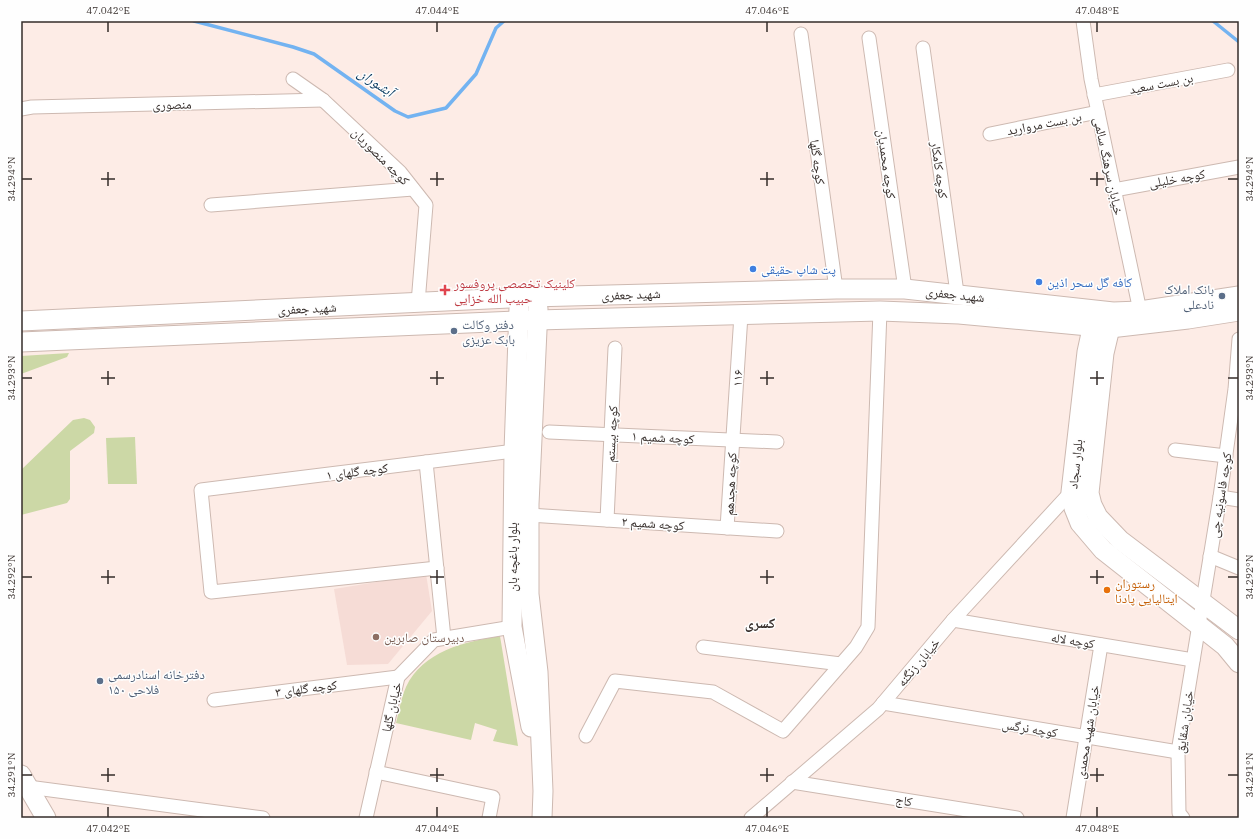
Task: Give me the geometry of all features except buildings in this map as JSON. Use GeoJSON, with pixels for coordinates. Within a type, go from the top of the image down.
{"type":"FeatureCollection","features":[{"type":"Feature","properties":{"kind":"main road","name":"شهید جعفری"},"geometry":{"type":"LineString","coordinates":[[21,321],[538,297],[836,289],[905,289],[957,293],[1103,320]]}},
{"type":"Feature","properties":{"kind":"main road","name":"شهید جعفری"},"geometry":{"type":"LineString","coordinates":[[1141,318],[1239,296]]}},
{"type":"Feature","properties":{"kind":"main road"},"geometry":{"type":"LineString","coordinates":[[528,329],[538,297]]}},
{"type":"Feature","properties":{"kind":"main road"},"geometry":{"type":"LineString","coordinates":[[519,298],[528,329]]}},
{"type":"Feature","properties":{"kind":"main road","name":"شهید جعفری"},"geometry":{"type":"LineString","coordinates":[[21,342],[528,329],[741,315],[880,312],[1103,320],[1239,311]]}},
{"type":"Feature","properties":{"kind":"main road","name":"بلوار سجاد"},"geometry":{"type":"LineString","coordinates":[[1103,320],[1087,352],[1080,492],[1074,508],[1080,523],[1103,550],[1225,646],[1239,663]]}},
{"type":"Feature","properties":{"kind":"main road","name":"بلوار باغچه بان"},"geometry":{"type":"LineString","coordinates":[[528,329],[514,452],[512,627],[543,791]]}},
{"type":"Feature","properties":{"kind":"main road","name":"بلوار باغچه بان"},"geometry":{"type":"LineString","coordinates":[[528,329],[529,594],[538,672],[543,791],[542,818]]}},
{"type":"Feature","properties":{"kind":"main road","name":"بلوار سجاد"},"geometry":{"type":"LineString","coordinates":[[1080,492],[1092,505],[1098,517],[1120,540],[1239,630]]}},
{"type":"Feature","properties":{"kind":"main road"},"geometry":{"type":"LineString","coordinates":[[24,781],[46,818]]}},
{"type":"Feature","properties":{"kind":"street","name":"خیابان سرهنگ سالمی"},"geometry":{"type":"LineString","coordinates":[[1083,21],[1094,95],[1141,318]]}},
{"type":"Feature","properties":{"kind":"street","name":"کوچه گلها"},"geometry":{"type":"LineString","coordinates":[[801,34],[836,289]]}},
{"type":"Feature","properties":{"kind":"street","name":"کوچه محمدیان"},"geometry":{"type":"LineString","coordinates":[[869,38],[905,289]]}},
{"type":"Feature","properties":{"kind":"street","name":"کوچه کامکار"},"geometry":{"type":"LineString","coordinates":[[923,48],[957,293]]}},
{"type":"Feature","properties":{"kind":"street","name":"بن بست سعید"},"geometry":{"type":"LineString","coordinates":[[1094,95],[1228,70]]}},
{"type":"Feature","properties":{"kind":"street","name":"کوچه منصوریان"},"geometry":{"type":"LineString","coordinates":[[293,79],[323,100],[400,172],[426,205],[418,303]]}},
{"type":"Feature","properties":{"kind":"street","name":"منصوری"},"geometry":{"type":"LineString","coordinates":[[21,109],[32,107],[323,100]]}},
{"type":"Feature","properties":{"kind":"street","name":"بن بست مروارید"},"geometry":{"type":"LineString","coordinates":[[990,134],[1098,112]]}},
{"type":"Feature","properties":{"kind":"street","name":"کوچه خلیلی"},"geometry":{"type":"LineString","coordinates":[[1114,190],[1239,167]]}},
{"type":"Feature","properties":{"kind":"street"},"geometry":{"type":"LineString","coordinates":[[211,205],[413,188]]}},
{"type":"Feature","properties":{"kind":"street"},"geometry":{"type":"LineString","coordinates":[[586,736],[615,681],[713,692],[783,731],[856,647],[868,627],[880,312]]}},
{"type":"Feature","properties":{"kind":"street","name":"۱۱۶"},"geometry":{"type":"LineString","coordinates":[[732,440],[741,315]]}},
{"type":"Feature","properties":{"kind":"street","name":"کوچه فاسونیه چی"},"geometry":{"type":"LineString","coordinates":[[1199,625],[1204,603],[1210,556],[1237,389],[1239,339]]}},
{"type":"Feature","properties":{"kind":"street","name":"کوچه بیستم"},"geometry":{"type":"LineString","coordinates":[[607,520],[615,348]]}},
{"type":"Feature","properties":{"kind":"street","name":"کوچه شمیم ۱"},"geometry":{"type":"LineString","coordinates":[[549,432],[777,442]]}},
{"type":"Feature","properties":{"kind":"street","name":"کوچه هجدهم"},"geometry":{"type":"LineString","coordinates":[[727,528],[732,440]]}},
{"type":"Feature","properties":{"kind":"street"},"geometry":{"type":"LineString","coordinates":[[1175,450],[1226,456]]}},
{"type":"Feature","properties":{"kind":"street","name":"کوچه گلهای ۱"},"geometry":{"type":"LineString","coordinates":[[437,568],[211,592],[201,490],[514,452]]}},
{"type":"Feature","properties":{"kind":"street"},"geometry":{"type":"LineString","coordinates":[[426,462],[444,638]]}},
{"type":"Feature","properties":{"kind":"street","name":"خیابان زنگنه"},"geometry":{"type":"LineString","coordinates":[[751,818],[883,703],[953,620],[1080,492]]}},
{"type":"Feature","properties":{"kind":"street"},"geometry":{"type":"LineString","coordinates":[[1220,497],[1239,500]]}},
{"type":"Feature","properties":{"kind":"street","name":"کوچه شمیم ۲"},"geometry":{"type":"LineString","coordinates":[[529,515],[777,532]]}},
{"type":"Feature","properties":{"kind":"street"},"geometry":{"type":"LineString","coordinates":[[1210,556],[1239,568]]}},
{"type":"Feature","properties":{"kind":"street","name":"کوچه لاله"},"geometry":{"type":"LineString","coordinates":[[953,620],[1193,660]]}},
{"type":"Feature","properties":{"kind":"street","name":"خیابان شقایق"},"geometry":{"type":"LineString","coordinates":[[1183,818],[1179,814],[1178,752],[1199,625]]}},
{"type":"Feature","properties":{"kind":"street","name":"خیابان گلها"},"geometry":{"type":"LineString","coordinates":[[366,818],[398,677],[434,640],[512,627]]}},
{"type":"Feature","properties":{"kind":"street","name":"خیابان شهید محمدی"},"geometry":{"type":"LineString","coordinates":[[1074,818],[1101,645]]}},
{"type":"Feature","properties":{"kind":"street"},"geometry":{"type":"LineString","coordinates":[[703,647],[841,664]]}},
{"type":"Feature","properties":{"kind":"street","name":"کوچه گلهای ۳"},"geometry":{"type":"LineString","coordinates":[[214,700],[398,677]]}},
{"type":"Feature","properties":{"kind":"street","name":"کوچه نرگس"},"geometry":{"type":"LineString","coordinates":[[883,703],[1178,752]]}},
{"type":"Feature","properties":{"kind":"street"},"geometry":{"type":"LineString","coordinates":[[376,772],[493,797],[489,818]]}},
{"type":"Feature","properties":{"kind":"street"},"geometry":{"type":"LineString","coordinates":[[24,781],[263,818]]}},
{"type":"Feature","properties":{"kind":"street","name":"کاج"},"geometry":{"type":"LineString","coordinates":[[792,782],[1002,817],[1017,818]]}},
{"type":"Feature","properties":{"kind":"shaded area","name":"دبیرستان صابرین"},"geometry":{"type":"Polygon","coordinates":[[[426,574],[432,611],[388,664],[347,665],[334,589],[426,574]]]}},
{"type":"Feature","properties":{"kind":"green space"},"geometry":{"type":"Polygon","coordinates":[[[69,353],[67,357],[21,374],[21,356],[69,353]]]}},
{"type":"Feature","properties":{"kind":"green space"},"geometry":{"type":"Polygon","coordinates":[[[84,418],[90,420],[95,427],[94,433],[70,451],[70,499],[67,503],[21,515],[21,470],[73,420],[84,418]]]}},
{"type":"Feature","properties":{"kind":"green space"},"geometry":{"type":"Polygon","coordinates":[[[135,437],[137,484],[108,484],[106,438],[135,437]]]}},
{"type":"Feature","properties":{"kind":"green space"},"geometry":{"type":"Polygon","coordinates":[[[500,636],[518,746],[493,741],[497,730],[475,723],[471,740],[396,723],[401,700],[406,687],[413,675],[423,665],[446,650],[459,645],[500,636]]]}},
{"type":"Feature","properties":{"kind":"waterway","name":"آبشوران"},"geometry":{"type":"LineString","coordinates":[[194,21],[314,54],[395,111],[408,117],[446,108],[476,74],[496,28],[504,21]]}},
{"type":"Feature","properties":{"kind":"waterway","name":"آبشوران"},"geometry":{"type":"LineString","coordinates":[[1213,21],[1239,42]]}},
{"type":"Feature","properties":{"kind":"place","name":"پت شاپ حقیقی"},"geometry":{"type":"Point","coordinates":[753,269]}},
{"type":"Feature","properties":{"kind":"place","name":"کافه گل سحر اذین"},"geometry":{"type":"Point","coordinates":[1039,282]}},
{"type":"Feature","properties":{"kind":"place","name":"کلینیک تخصصی پروفسور حبیب الله خزایی"},"geometry":{"type":"Point","coordinates":[445,290]}},
{"type":"Feature","properties":{"kind":"place","name":"بانک املاک نادعلی"},"geometry":{"type":"Point","coordinates":[1222,296]}},
{"type":"Feature","properties":{"kind":"place","name":"دفتر وکالت بابک عزیزی"},"geometry":{"type":"Point","coordinates":[454,331]}},
{"type":"Feature","properties":{"kind":"place","name":"رستوران ایتالیایی پادنا"},"geometry":{"type":"Point","coordinates":[1107,590]}},
{"type":"Feature","properties":{"kind":"place","name":"دبیرستان صابرین"},"geometry":{"type":"Point","coordinates":[376,637]}},
{"type":"Feature","properties":{"kind":"place","name":"دفترخانه اسنادرسمی ۱۵۰ فلاحی"},"geometry":{"type":"Point","coordinates":[100,681]}},
{"type":"Feature","properties":{"kind":"district","name":"کسری"},"geometry":{"type":"Point","coordinates":[760,623]}}]}
